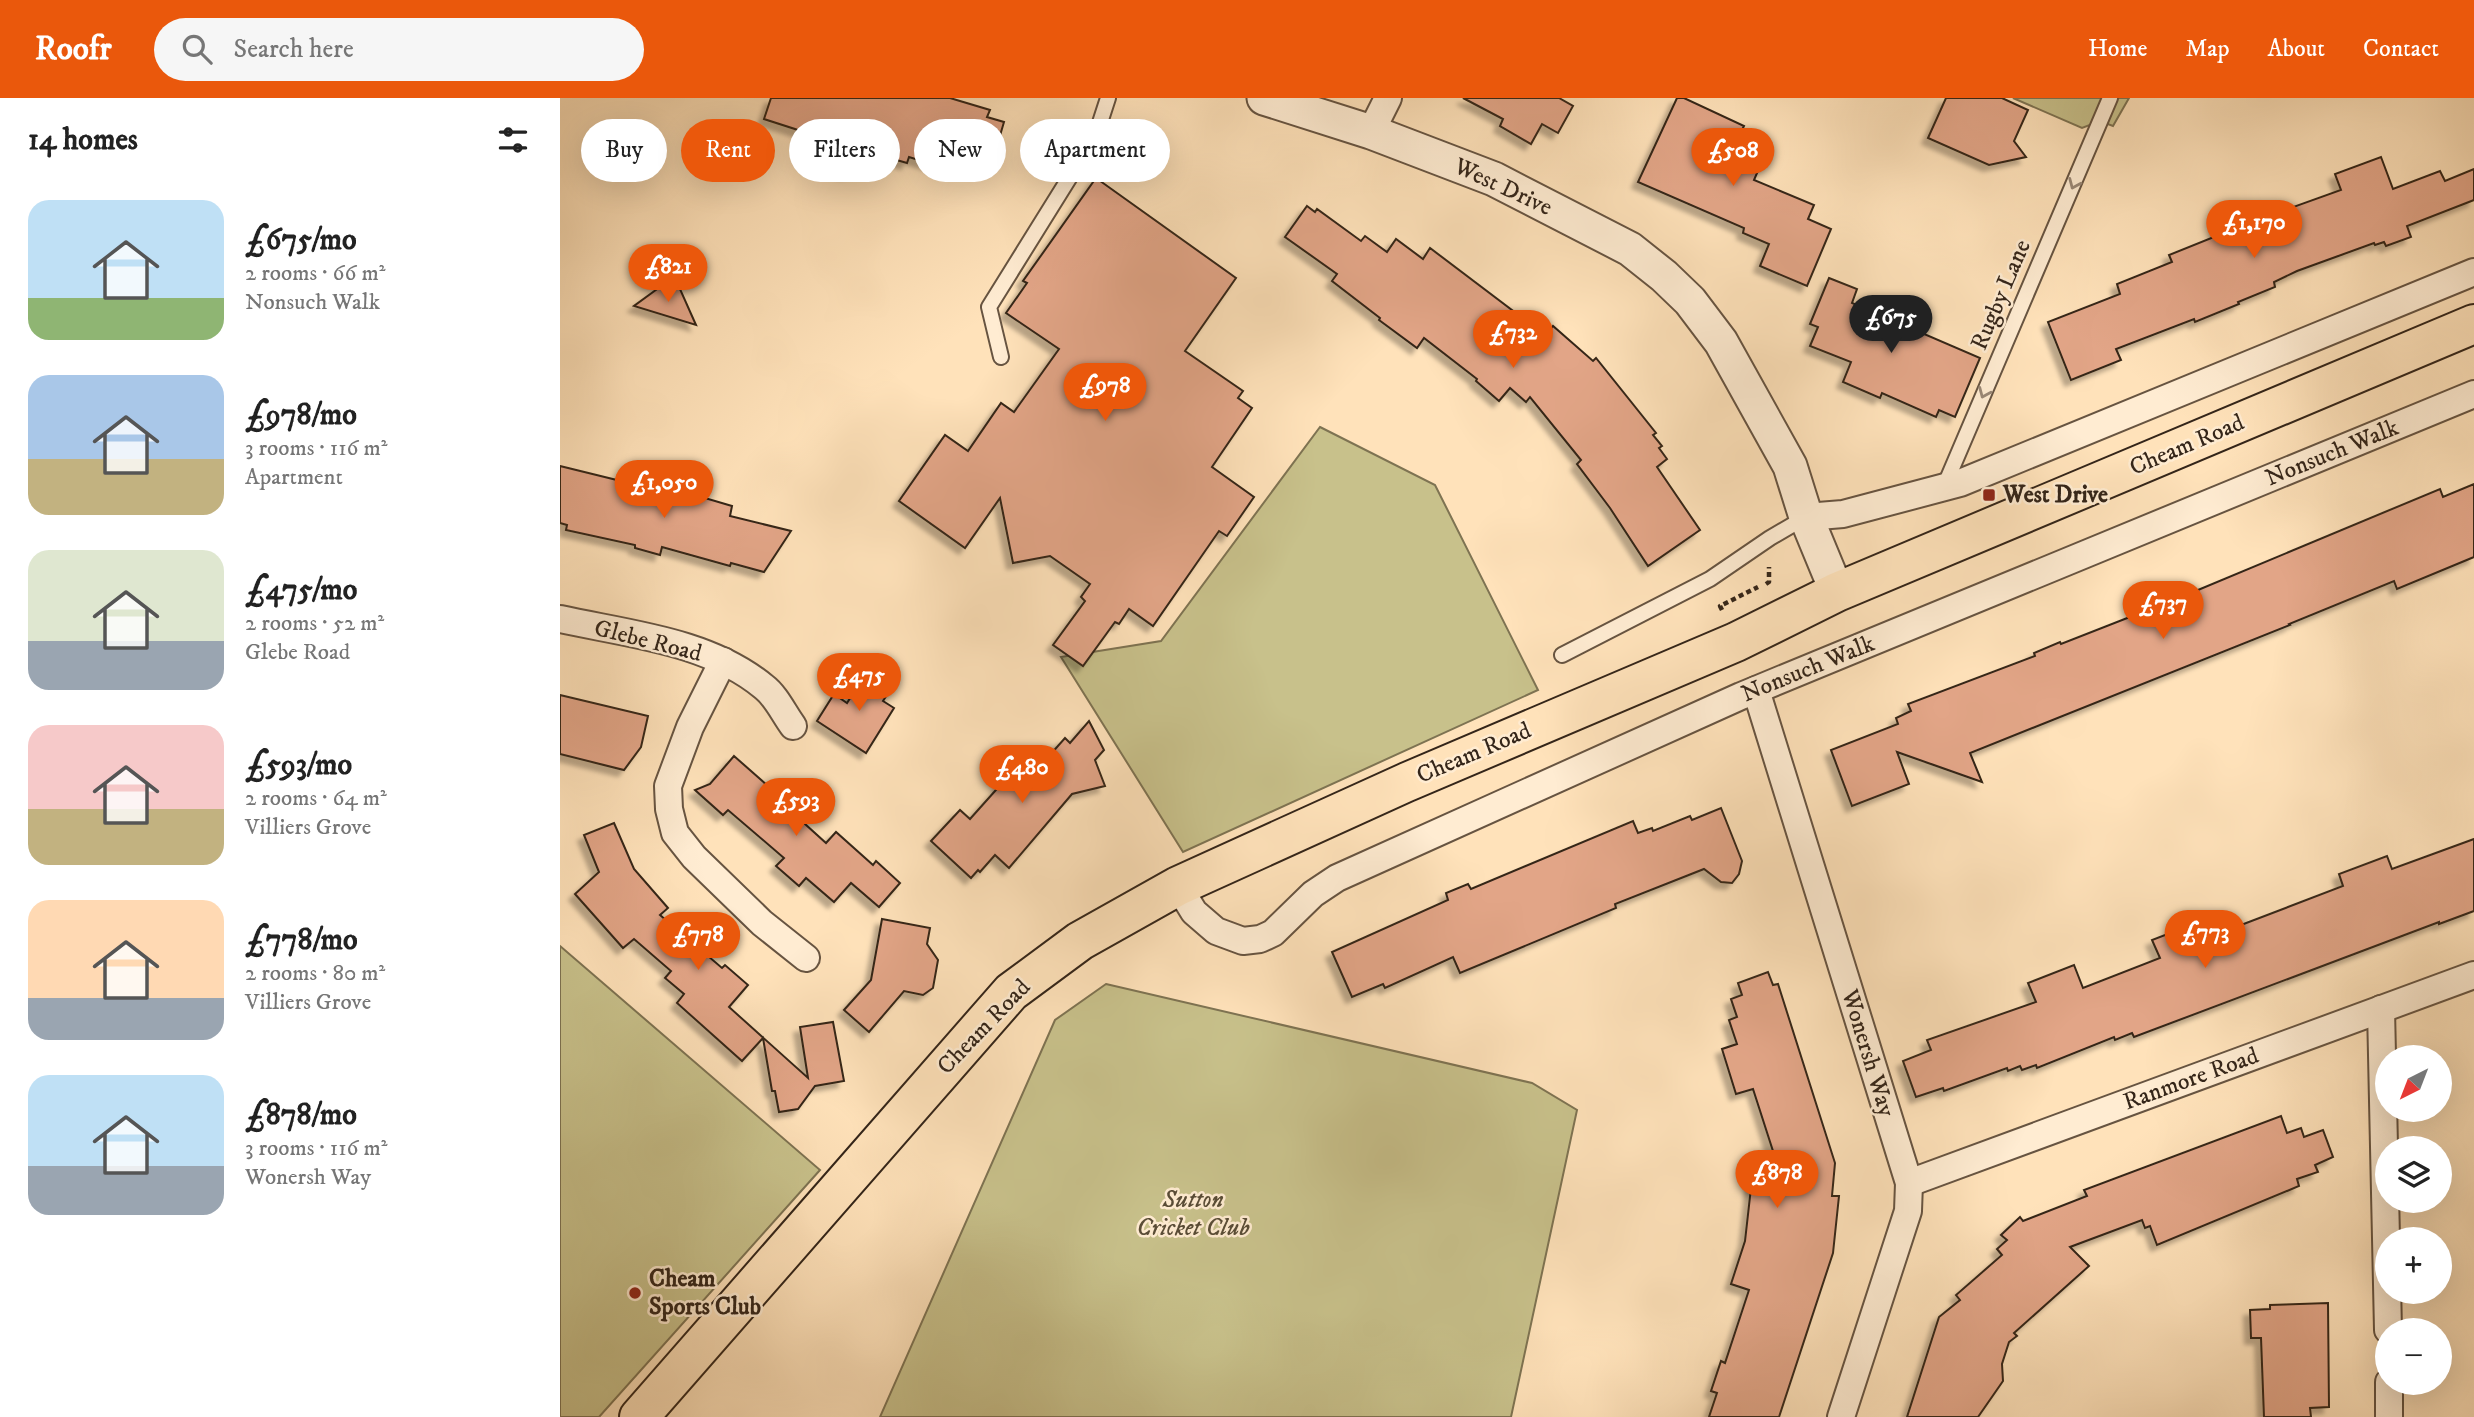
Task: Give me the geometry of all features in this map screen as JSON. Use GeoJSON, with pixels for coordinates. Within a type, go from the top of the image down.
{"type":"FeatureCollection","features":[{"type":"Feature","properties":{"kind":"highway","name":"Cheam Road"},"geometry":{"type":"LineString","coordinates":[[639,1417],[1011,992],[1080,941],[1178,886],[1407,782],[1736,642],[1837,592],[2474,324]]}},
{"type":"Feature","properties":{"kind":"street","name":"West Drive"},"geometry":{"type":"LineString","coordinates":[[1264,98],[1371,132],[1494,179],[1630,249],[1664,276],[1690,301],[1721,342],[1790,466],[1837,592]]}},
{"type":"Feature","properties":{"kind":"street"},"geometry":{"type":"LineString","coordinates":[[1371,132],[1388,98]]}},
{"type":"Feature","properties":{"kind":"street"},"geometry":{"type":"LineString","coordinates":[[1807,517],[1843,514],[1944,488],[2000,469],[2474,272]]}},
{"type":"Feature","properties":{"kind":"street","name":"Nonsuch Walk"},"geometry":{"type":"LineString","coordinates":[[1178,886],[1194,912],[1216,931],[1243,941],[1260,939],[1273,933],[1313,894],[1337,878],[1756,690],[2474,394]]}},
{"type":"Feature","properties":{"kind":"street","name":"Glebe Road"},"geometry":{"type":"LineString","coordinates":[[560,620],[677,645],[723,661],[766,688],[793,726]]}},
{"type":"Feature","properties":{"kind":"street"},"geometry":{"type":"LineString","coordinates":[[723,661],[690,727],[668,786],[669,809],[675,833],[694,858],[752,914],[806,958]]}},
{"type":"Feature","properties":{"kind":"street","name":"Wonersh Way"},"geometry":{"type":"LineString","coordinates":[[1756,690],[1909,1184],[1908,1211],[1841,1417]]}},
{"type":"Feature","properties":{"kind":"street","name":"Ranmore Road"},"geometry":{"type":"LineString","coordinates":[[1909,1184],[2474,975]]}},
{"type":"Feature","properties":{"kind":"street"},"geometry":{"type":"LineString","coordinates":[[2381,1009],[2388,1318]]}},
{"type":"Feature","properties":{"kind":"street"},"geometry":{"type":"LineString","coordinates":[[2389,1395],[2389,1417]]}},
{"type":"Feature","properties":{"kind":"lane"},"geometry":{"type":"LineString","coordinates":[[1001,357],[989,307],[1096,135],[1108,98]]}},
{"type":"Feature","properties":{"kind":"lane","name":"Rugby Lane"},"geometry":{"type":"LineString","coordinates":[[1944,488],[2110,98]]}},
{"type":"Feature","properties":{"kind":"lane"},"geometry":{"type":"LineString","coordinates":[[1562,655],[1710,579],[1769,538],[1807,517]]}},
{"type":"Feature","properties":{"kind":"green space"},"geometry":{"type":"Polygon","coordinates":[[[2013,98],[2129,98],[2113,126],[2100,121],[2082,128],[2013,98]]]}},
{"type":"Feature","properties":{"kind":"green space"},"geometry":{"type":"Polygon","coordinates":[[[1320,427],[1435,485],[1538,690],[1183,852],[1061,657],[1161,641],[1320,427]]]}},
{"type":"Feature","properties":{"kind":"green space","name":"Cheam Sports Club"},"geometry":{"type":"Polygon","coordinates":[[[560,946],[820,1170],[599,1417],[560,1417],[560,946]]]}},
{"type":"Feature","properties":{"kind":"green space","name":"Sutton Cricket Club"},"geometry":{"type":"Polygon","coordinates":[[[1106,984],[1532,1083],[1577,1110],[1511,1417],[880,1417],[1055,1020],[1106,984]]]}},
{"type":"Feature","properties":{"kind":"building"},"geometry":{"type":"Polygon","coordinates":[[[771,98],[950,98],[990,110],[987,117],[994,119],[914,119],[914,159],[909,157],[907,163],[900,161],[900,119],[789,119],[789,127],[775,123],[775,119],[764,119],[771,98]]]}},
{"type":"Feature","properties":{"kind":"building"},"geometry":{"type":"Polygon","coordinates":[[[1463,98],[1559,98],[1573,106],[1558,133],[1542,124],[1531,144],[1500,126],[1503,119],[1463,98]]]}},
{"type":"Feature","properties":{"kind":"building"},"geometry":{"type":"Polygon","coordinates":[[[1677,98],[1684,98],[1744,126],[1738,138],[1758,147],[1763,159],[1754,180],[1814,205],[1808,219],[1831,229],[1807,286],[1760,266],[1769,244],[1743,233],[1744,228],[1638,182],[1677,98]]]}},
{"type":"Feature","properties":{"kind":"building"},"geometry":{"type":"Polygon","coordinates":[[[1946,98],[2002,98],[2028,110],[2014,141],[2026,157],[1989,165],[1928,138],[1946,98]]]}},
{"type":"Feature","properties":{"kind":"building"},"geometry":{"type":"Polygon","coordinates":[[[2381,157],[2393,189],[2440,171],[2445,181],[2474,169],[2474,200],[2407,226],[2411,237],[2386,246],[2384,242],[2374,243],[2297,271],[2274,282],[2275,287],[2238,302],[2239,304],[2116,349],[2121,360],[2071,380],[2048,322],[2120,294],[2117,284],[2172,262],[2169,255],[2219,235],[2217,230],[2271,208],[2274,214],[2341,190],[2335,174],[2381,157]]]}},
{"type":"Feature","properties":{"kind":"building"},"geometry":{"type":"Polygon","coordinates":[[[1093,182],[1102,182],[1236,278],[1185,351],[1243,391],[1238,398],[1252,408],[1212,467],[1254,497],[1227,536],[1219,531],[1153,626],[1129,609],[1119,624],[1115,622],[1083,666],[1053,645],[1085,601],[1081,597],[1090,584],[1050,556],[1013,563],[1000,498],[965,548],[899,501],[945,435],[968,451],[1001,403],[1014,412],[1059,349],[1006,313],[1027,283],[1023,281],[1093,182]]]}},
{"type":"Feature","properties":{"kind":"building"},"geometry":{"type":"Polygon","coordinates":[[[1307,206],[1315,212],[1317,209],[1361,241],[1365,236],[1387,252],[1396,239],[1423,259],[1430,248],[1545,335],[1553,326],[1593,361],[1596,358],[1656,433],[1653,435],[1662,446],[1659,448],[1667,459],[1657,467],[1700,530],[1648,566],[1577,464],[1581,460],[1530,397],[1526,402],[1510,388],[1499,401],[1476,381],[1477,379],[1424,338],[1417,348],[1332,281],[1337,274],[1285,237],[1307,206]]]}},
{"type":"Feature","properties":{"kind":"building"},"geometry":{"type":"Polygon","coordinates":[[[1829,278],[1857,289],[1852,303],[1980,358],[1955,417],[1939,410],[1936,417],[1882,393],[1880,398],[1843,382],[1851,362],[1810,346],[1818,327],[1810,324],[1829,278]]]}},
{"type":"Feature","properties":{"kind":"building"},"geometry":{"type":"Polygon","coordinates":[[[664,284],[680,289],[696,325],[634,306],[664,284]]]}},
{"type":"Feature","properties":{"kind":"building"},"geometry":{"type":"Polygon","coordinates":[[[560,466],[625,482],[627,475],[675,487],[674,489],[732,506],[730,516],[791,531],[764,572],[731,563],[730,566],[662,547],[660,555],[635,548],[635,545],[566,530],[567,525],[560,523],[560,466]]]}},
{"type":"Feature","properties":{"kind":"building"},"geometry":{"type":"Polygon","coordinates":[[[2474,484],[2474,557],[2397,589],[2394,581],[1970,753],[1982,782],[1897,752],[1909,784],[1852,806],[1831,750],[1898,724],[1896,718],[1911,711],[1908,704],[2035,656],[2034,653],[2060,642],[2061,644],[2186,595],[2440,489],[2443,497],[2474,484]]]}},
{"type":"Feature","properties":{"kind":"building"},"geometry":{"type":"Polygon","coordinates":[[[867,671],[892,687],[883,701],[894,708],[866,753],[817,721],[834,694],[847,703],[867,671]]]}},
{"type":"Feature","properties":{"kind":"building"},"geometry":{"type":"Polygon","coordinates":[[[560,695],[648,716],[641,747],[624,770],[560,754],[560,695]]]}},
{"type":"Feature","properties":{"kind":"building"},"geometry":{"type":"Polygon","coordinates":[[[1089,721],[1104,750],[1095,760],[1105,786],[1072,794],[1009,868],[995,855],[971,878],[931,841],[960,810],[970,819],[1029,753],[1042,764],[1065,738],[1070,743],[1089,721]]]}},
{"type":"Feature","properties":{"kind":"building"},"geometry":{"type":"Polygon","coordinates":[[[734,756],[785,801],[783,804],[826,843],[836,832],[873,865],[876,861],[900,883],[879,907],[851,883],[834,902],[806,878],[799,886],[776,866],[784,858],[728,810],[723,815],[695,790],[710,784],[734,756]]]}},
{"type":"Feature","properties":{"kind":"building"},"geometry":{"type":"Polygon","coordinates":[[[1721,808],[1742,861],[1739,874],[1732,883],[1721,882],[1704,869],[1615,904],[1616,908],[1460,973],[1453,957],[1385,988],[1383,984],[1352,997],[1332,952],[1448,900],[1446,893],[1468,884],[1471,889],[1633,821],[1638,833],[1652,828],[1653,831],[1690,816],[1692,820],[1721,808]]]}},
{"type":"Feature","properties":{"kind":"building"},"geometry":{"type":"Polygon","coordinates":[[[614,823],[634,869],[668,908],[660,915],[722,968],[725,965],[748,985],[729,1007],[808,1078],[800,1027],[833,1022],[844,1081],[815,1086],[798,1109],[779,1112],[775,1091],[772,1091],[763,1038],[742,1061],[677,1003],[684,994],[665,978],[671,971],[634,939],[623,948],[575,894],[599,872],[584,835],[614,823]]]}},
{"type":"Feature","properties":{"kind":"building"},"geometry":{"type":"Polygon","coordinates":[[[2474,839],[2474,911],[2134,1037],[2132,1033],[2115,1040],[2114,1037],[2037,1068],[2036,1065],[2022,1070],[2020,1066],[2008,1071],[2007,1068],[1944,1091],[1943,1088],[1916,1097],[1903,1061],[1931,1050],[1927,1040],[2036,1002],[2028,983],[2074,965],[2083,988],[2160,958],[2152,940],[2196,923],[2201,938],[2207,938],[2343,886],[2339,874],[2387,856],[2392,869],[2474,839]]]}},
{"type":"Feature","properties":{"kind":"building"},"geometry":{"type":"Polygon","coordinates":[[[882,919],[930,928],[927,944],[938,960],[933,988],[923,995],[904,991],[869,1032],[844,1010],[871,980],[882,919]]]}},
{"type":"Feature","properties":{"kind":"building"},"geometry":{"type":"Polygon","coordinates":[[[1768,972],[1773,985],[1778,984],[1835,1163],[1832,1196],[1839,1196],[1833,1253],[1779,1417],[1709,1417],[1717,1393],[1711,1391],[1721,1361],[1725,1363],[1749,1290],[1731,1284],[1745,1241],[1752,1179],[1781,1176],[1753,1089],[1736,1094],[1722,1049],[1737,1044],[1729,1020],[1737,1017],[1731,999],[1742,995],[1738,983],[1768,972]]]}},
{"type":"Feature","properties":{"kind":"building"},"geometry":{"type":"Polygon","coordinates":[[[2281,1116],[2287,1133],[2301,1128],[2304,1137],[2323,1130],[2333,1157],[2315,1165],[2318,1172],[2297,1179],[2299,1186],[2157,1245],[2150,1226],[2145,1228],[2142,1220],[2070,1247],[2089,1266],[2014,1333],[2017,1336],[2009,1342],[2002,1364],[2003,1381],[1978,1417],[1907,1417],[1939,1317],[1960,1300],[1956,1295],[2002,1255],[1997,1249],[2007,1240],[2001,1235],[2020,1217],[2023,1221],[2087,1196],[2084,1190],[2281,1116]]]}},
{"type":"Feature","properties":{"kind":"building"},"geometry":{"type":"Polygon","coordinates":[[[2328,1303],[2329,1407],[2310,1408],[2311,1417],[2264,1417],[2261,1338],[2251,1338],[2250,1310],[2270,1309],[2270,1305],[2328,1303]]]}},
{"type":"Feature","properties":{"kind":"place","name":"West Drive"},"geometry":{"type":"Point","coordinates":[1989,495]}},
{"type":"Feature","properties":{"kind":"place","name":"Cheam Sports Club"},"geometry":{"type":"Point","coordinates":[635,1293]}}]}
